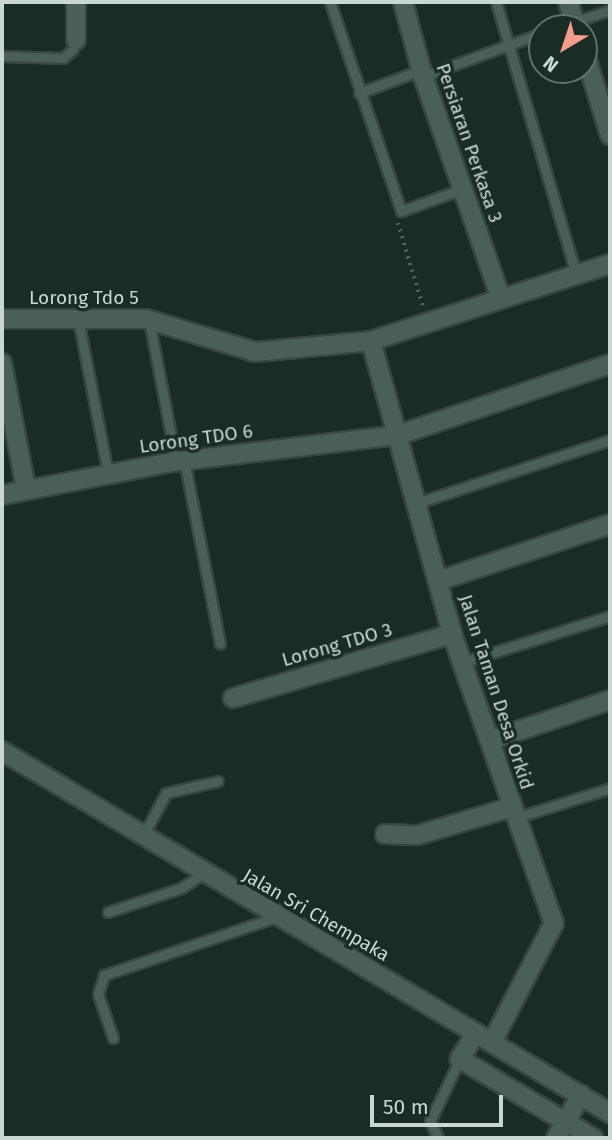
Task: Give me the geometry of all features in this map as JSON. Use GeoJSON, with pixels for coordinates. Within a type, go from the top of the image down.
{"type":"FeatureCollection","features":[{"type":"Feature","properties":{"kind":"street"},"geometry":{"type":"LineString","coordinates":[[76,2],[76,40]]}},
{"type":"Feature","properties":{"kind":"street","name":"Persiaran Perkasa 3"},"geometry":{"type":"LineString","coordinates":[[403,2],[422,73],[500,296]]}},
{"type":"Feature","properties":{"kind":"street"},"geometry":{"type":"LineString","coordinates":[[594,84],[610,135]]}},
{"type":"Feature","properties":{"kind":"street"},"geometry":{"type":"LineString","coordinates":[[371,341],[500,296],[610,264]]}},
{"type":"Feature","properties":{"kind":"street","name":"Lorong Tdo 5"},"geometry":{"type":"LineString","coordinates":[[2,319],[149,320],[255,352],[371,341]]}},
{"type":"Feature","properties":{"kind":"street","name":"Jalan Taman Desa Orkid"},"geometry":{"type":"LineString","coordinates":[[371,341],[453,634],[554,927],[492,1042]]}},
{"type":"Feature","properties":{"kind":"street"},"geometry":{"type":"LineString","coordinates":[[2,363],[26,489]]}},
{"type":"Feature","properties":{"kind":"street","name":"Lorong TDO 6"},"geometry":{"type":"LineString","coordinates":[[2,495],[180,461],[398,435],[610,364]]}},
{"type":"Feature","properties":{"kind":"street"},"geometry":{"type":"LineString","coordinates":[[438,581],[610,524]]}},
{"type":"Feature","properties":{"kind":"street","name":"Lorong TDO 3"},"geometry":{"type":"LineString","coordinates":[[233,698],[453,634]]}},
{"type":"Feature","properties":{"kind":"street"},"geometry":{"type":"LineString","coordinates":[[491,740],[610,700]]}},
{"type":"Feature","properties":{"kind":"street","name":"Jalan Sri Chempaka"},"geometry":{"type":"LineString","coordinates":[[2,751],[276,917],[610,1113]]}},
{"type":"Feature","properties":{"kind":"street"},"geometry":{"type":"LineString","coordinates":[[385,834],[418,835],[514,813]]}},
{"type":"Feature","properties":{"kind":"street"},"geometry":{"type":"LineString","coordinates":[[476,1033],[460,1059],[593,1138]]}},
{"type":"Feature","properties":{"kind":"street"},"geometry":{"type":"LineString","coordinates":[[556,1138],[581,1095]]}},
{"type":"Feature","properties":{"kind":"lane"},"geometry":{"type":"LineString","coordinates":[[330,2],[401,211],[462,189]]}},
{"type":"Feature","properties":{"kind":"lane"},"geometry":{"type":"LineString","coordinates":[[496,2],[576,274]]}},
{"type":"Feature","properties":{"kind":"lane"},"geometry":{"type":"LineString","coordinates":[[359,93],[528,38]]}},
{"type":"Feature","properties":{"kind":"lane"},"geometry":{"type":"LineString","coordinates":[[2,56],[63,58],[73,49],[76,40]]}},
{"type":"Feature","properties":{"kind":"lane"},"geometry":{"type":"LineString","coordinates":[[78,319],[107,474]]}},
{"type":"Feature","properties":{"kind":"lane"},"geometry":{"type":"LineString","coordinates":[[149,320],[220,644]]}},
{"type":"Feature","properties":{"kind":"lane"},"geometry":{"type":"LineString","coordinates":[[417,503],[610,440]]}},
{"type":"Feature","properties":{"kind":"lane"},"geometry":{"type":"LineString","coordinates":[[463,662],[610,616]]}},
{"type":"Feature","properties":{"kind":"lane"},"geometry":{"type":"LineString","coordinates":[[143,836],[166,793],[218,781]]}},
{"type":"Feature","properties":{"kind":"lane"},"geometry":{"type":"LineString","coordinates":[[514,813],[610,788]]}},
{"type":"Feature","properties":{"kind":"lane"},"geometry":{"type":"LineString","coordinates":[[108,912],[181,888],[204,873]]}},
{"type":"Feature","properties":{"kind":"lane"},"geometry":{"type":"LineString","coordinates":[[113,1038],[98,994],[104,975],[276,917]]}},
{"type":"Feature","properties":{"kind":"lane"},"geometry":{"type":"LineString","coordinates":[[438,1138],[430,1121],[460,1059]]}},
{"type":"Feature","properties":{"kind":"path"},"geometry":{"type":"LineString","coordinates":[[401,211],[399,226],[428,321]]}}]}
